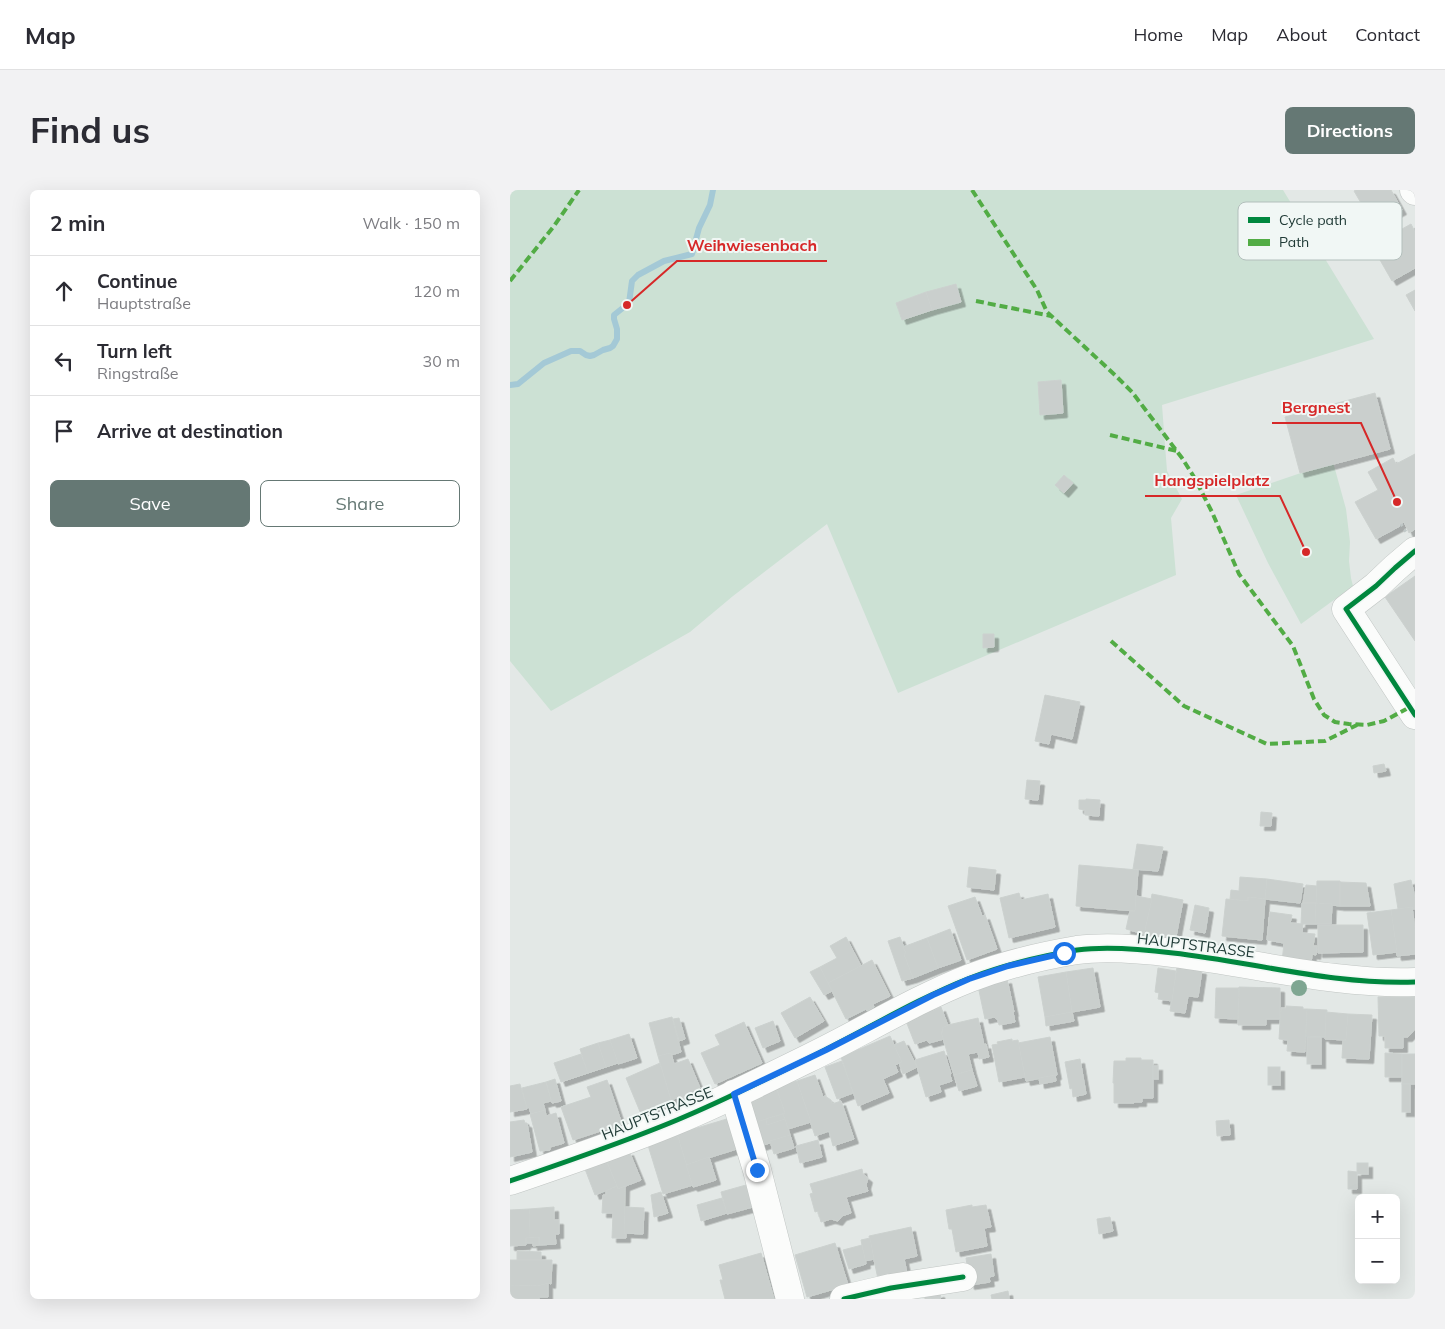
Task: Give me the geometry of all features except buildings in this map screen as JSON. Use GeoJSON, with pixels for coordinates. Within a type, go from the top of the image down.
{"type":"FeatureCollection","features":[{"type":"Feature","properties":{"kind":"street"},"geometry":{"type":"LineString","coordinates":[[1410,541],[1395,568],[1376,586],[1346,609],[1415,715]]}},
{"type":"Feature","properties":{"kind":"street","name":"HAUPTSTRASSE"},"geometry":{"type":"LineString","coordinates":[[510,1181],[678,1120],[826,1050],[933,995],[969,979],[1031,960],[1078,950],[1105,948],[1149,950],[1361,980],[1415,982]]}},
{"type":"Feature","properties":{"kind":"street"},"geometry":{"type":"LineString","coordinates":[[734,1094],[757,1170],[790,1299]]}},
{"type":"Feature","properties":{"kind":"street"},"geometry":{"type":"LineString","coordinates":[[844,1299],[891,1288],[963,1277]]}},
{"type":"Feature","properties":{"kind":"path"},"geometry":{"type":"LineString","coordinates":[[1401,524],[1410,541]]}},
{"type":"Feature","properties":{"kind":"green space"},"geometry":{"type":"Polygon","coordinates":[[[510,190],[1283,190],[1290,202],[1238,202],[1238,260],[1326,260],[1374,339],[1162,405],[1167,471],[1182,499],[1171,518],[1176,575],[898,693],[827,524],[733,596],[690,632],[551,711],[510,661],[510,190]]]}},
{"type":"Feature","properties":{"kind":"green space"},"geometry":{"type":"Polygon","coordinates":[[[1333,462],[1346,509],[1350,542],[1349,561],[1353,586],[1301,624],[1268,563],[1236,495],[1333,462]]]}},
{"type":"Feature","properties":{"kind":"waterway"},"geometry":{"type":"LineString","coordinates":[[510,385],[518,384],[544,363],[571,351],[580,351],[590,356],[613,346],[617,339],[614,315],[629,303],[632,281],[638,275],[664,261],[692,254],[699,228],[710,205],[713,190]]}},
{"type":"Feature","properties":{"kind":"marked path"},"geometry":{"type":"LineString","coordinates":[[510,281],[554,226],[579,190]]}},
{"type":"Feature","properties":{"kind":"marked path"},"geometry":{"type":"LineString","coordinates":[[972,190],[1037,290],[1047,312],[1132,392],[1182,458],[1212,512],[1239,574],[1293,646],[1314,699],[1324,715],[1335,722],[1367,725],[1384,721],[1410,707]]}},
{"type":"Feature","properties":{"kind":"marked path"},"geometry":{"type":"LineString","coordinates":[[976,301],[1051,316]]}},
{"type":"Feature","properties":{"kind":"marked path"},"geometry":{"type":"LineString","coordinates":[[1110,435],[1177,451]]}},
{"type":"Feature","properties":{"kind":"marked path"},"geometry":{"type":"LineString","coordinates":[[1111,641],[1184,706],[1267,744],[1325,741],[1357,725]]}},
{"type":"Feature","properties":{"kind":"cycle path"},"geometry":{"type":"LineString","coordinates":[[1415,551],[1376,586],[1346,609],[1415,715]]}},
{"type":"Feature","properties":{"kind":"cycle path"},"geometry":{"type":"LineString","coordinates":[[510,1181],[615,1144],[693,1113],[807,1059],[908,1006],[970,978],[1023,961],[1050,955],[1089,949],[1137,949],[1203,957],[1324,977],[1385,982],[1415,982]]}},
{"type":"Feature","properties":{"kind":"cycle path"},"geometry":{"type":"LineString","coordinates":[[844,1299],[891,1288],[963,1277]]}},
{"type":"Feature","properties":{"kind":"place","name":"Weihwiesenbach"},"geometry":{"type":"Point","coordinates":[627,305]}},
{"type":"Feature","properties":{"kind":"place","name":"Bergnest"},"geometry":{"type":"Point","coordinates":[1397,502]}},
{"type":"Feature","properties":{"kind":"place","name":"Hangspielplatz"},"geometry":{"type":"Point","coordinates":[1306,552]}},
{"type":"Feature","properties":{"kind":"route"},"geometry":{"type":"LineString","coordinates":[[757,1170],[734,1094],[969,979],[1008,966],[1064,953]]}}]}
